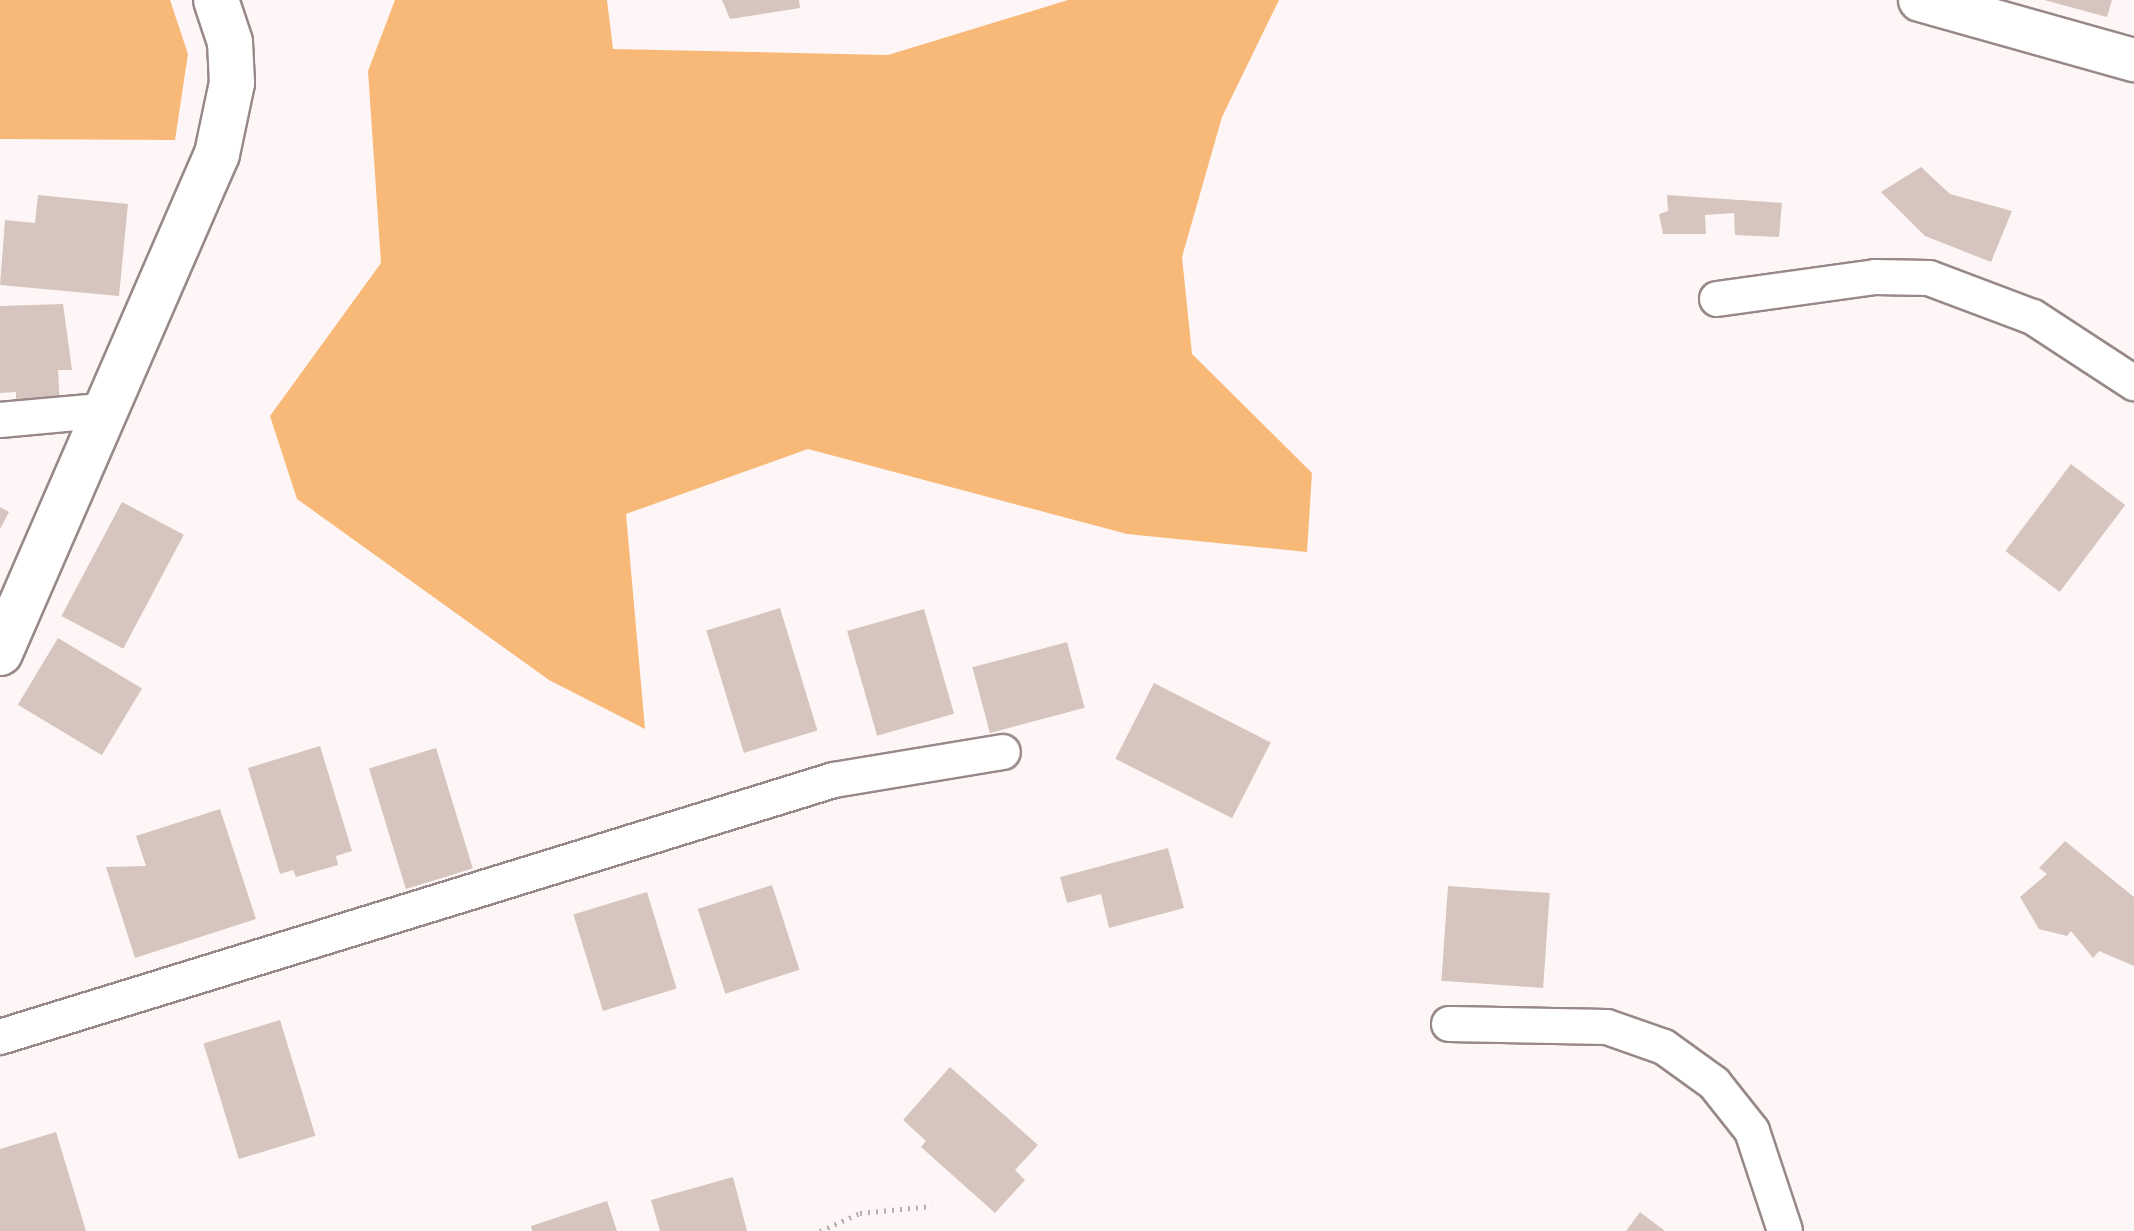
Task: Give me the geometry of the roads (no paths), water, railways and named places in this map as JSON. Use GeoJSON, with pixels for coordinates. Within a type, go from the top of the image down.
{"type":"FeatureCollection","features":[{"type":"Feature","properties":{"kind":"main road"},"geometry":{"type":"LineString","coordinates":[[0,653],[109,410],[217,154],[232,83],[230,42],[216,0]]}},
{"type":"Feature","properties":{"kind":"street"},"geometry":{"type":"LineString","coordinates":[[1920,0],[2134,60]]}},
{"type":"Feature","properties":{"kind":"street"},"geometry":{"type":"LineString","coordinates":[[1717,299],[1875,277],[1929,278],[2033,317],[2134,383]]}},
{"type":"Feature","properties":{"kind":"street"},"geometry":{"type":"LineString","coordinates":[[0,420],[109,410]]}},
{"type":"Feature","properties":{"kind":"street"},"geometry":{"type":"LineString","coordinates":[[0,1037],[834,780],[1003,752]]}},
{"type":"Feature","properties":{"kind":"street"},"geometry":{"type":"LineString","coordinates":[[1449,1024],[1607,1027],[1664,1047],[1714,1083],[1752,1131],[1785,1231]]}}]}
